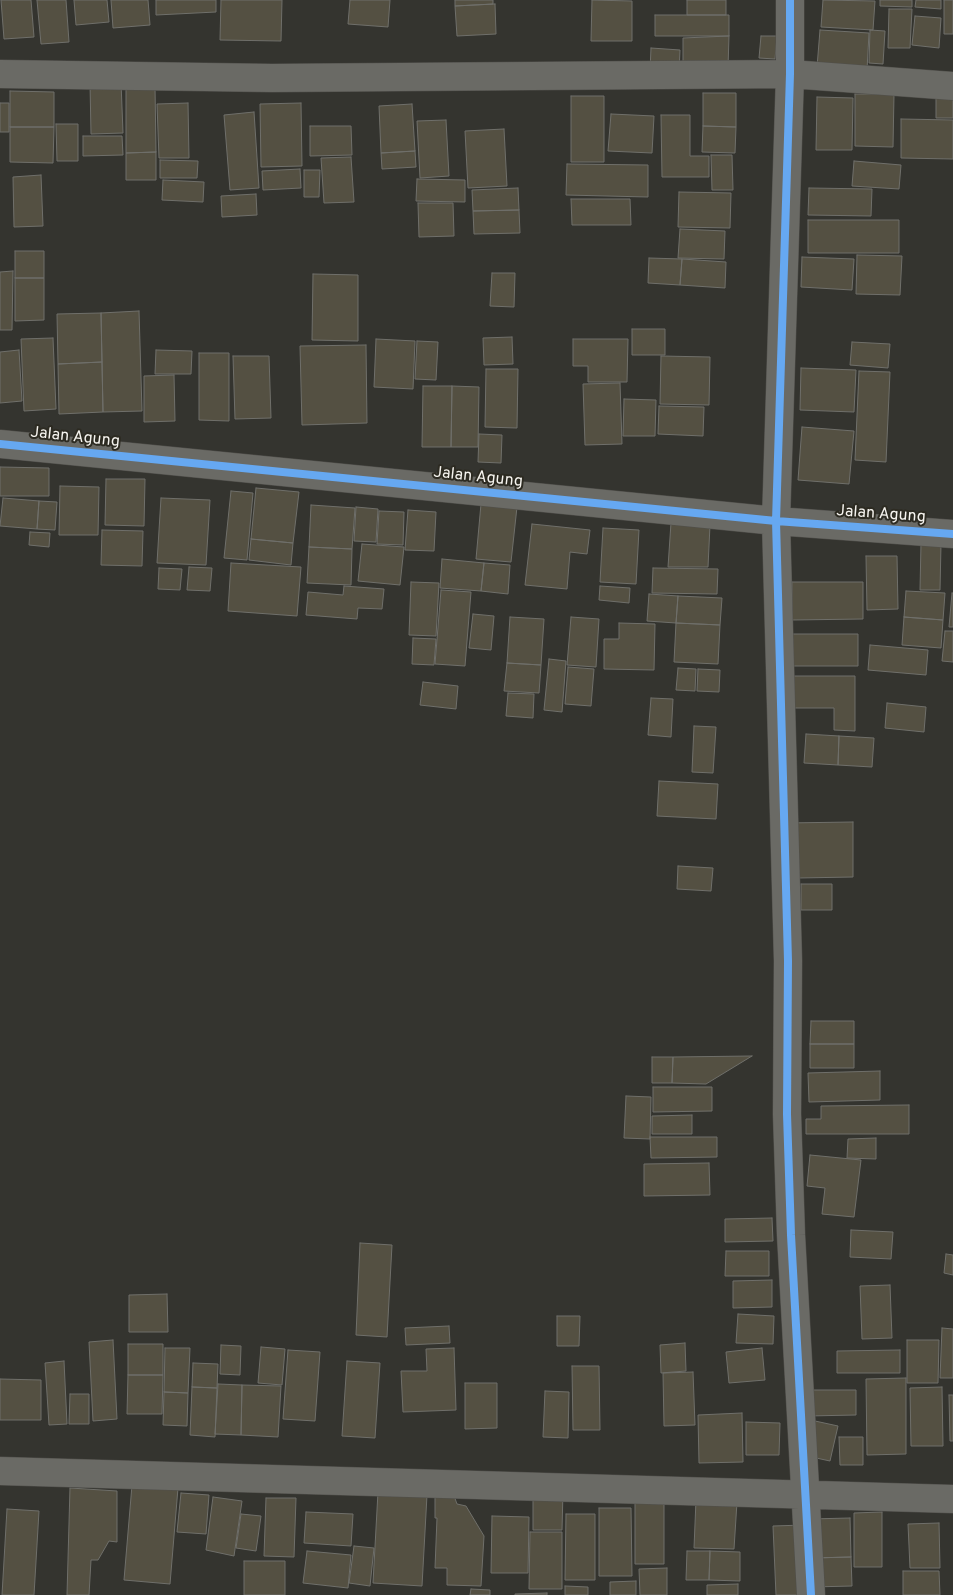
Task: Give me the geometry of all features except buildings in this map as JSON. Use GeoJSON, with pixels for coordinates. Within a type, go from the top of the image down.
{"type":"FeatureCollection","features":[{"type":"Feature","properties":{"kind":"street"},"geometry":{"type":"LineString","coordinates":[[790,0],[790,74],[776,522],[788,961],[787,1124],[791,1234],[811,1595]]}},
{"type":"Feature","properties":{"kind":"street"},"geometry":{"type":"LineString","coordinates":[[0,74],[272,78],[790,74],[953,86]]}},
{"type":"Feature","properties":{"kind":"street","name":"Jalan Agung"},"geometry":{"type":"LineString","coordinates":[[0,444],[776,522],[953,534]]}},
{"type":"Feature","properties":{"kind":"street"},"geometry":{"type":"LineString","coordinates":[[0,1471],[805,1493],[953,1499]]}},
{"type":"Feature","properties":{"kind":"cycle path"},"geometry":{"type":"LineString","coordinates":[[790,0],[790,74],[776,521],[788,961],[787,1114],[791,1235],[811,1595]]}},
{"type":"Feature","properties":{"kind":"cycle path"},"geometry":{"type":"LineString","coordinates":[[0,444],[776,521],[953,534]]}}]}
